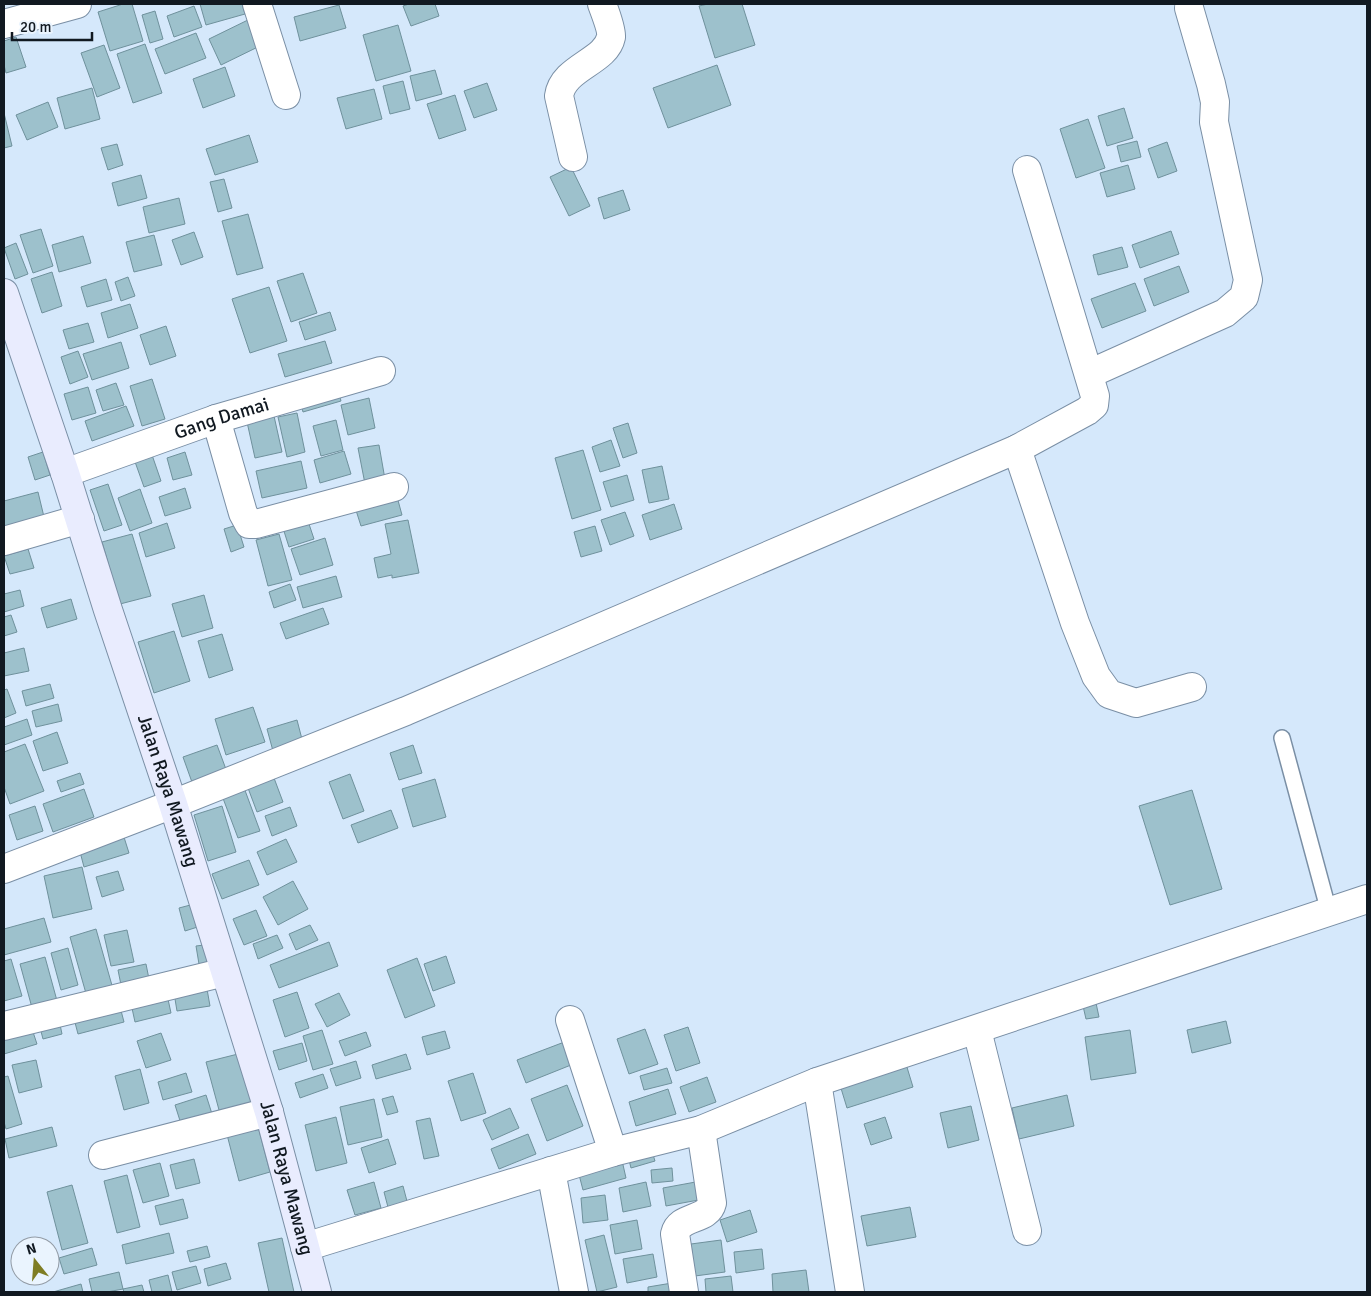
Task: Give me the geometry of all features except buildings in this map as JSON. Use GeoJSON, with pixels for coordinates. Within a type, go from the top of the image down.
{"type":"FeatureCollection","features":[{"type":"Feature","properties":{"kind":"main road","name":"Jalan Raya Mawang"},"geometry":{"type":"LineString","coordinates":[[4,293],[174,804],[269,1112],[317,1292]]}},
{"type":"Feature","properties":{"kind":"street"},"geometry":{"type":"LineString","coordinates":[[4,24],[78,4]]}},
{"type":"Feature","properties":{"kind":"street"},"geometry":{"type":"LineString","coordinates":[[257,4],[286,96]]}},
{"type":"Feature","properties":{"kind":"street"},"geometry":{"type":"LineString","coordinates":[[573,157],[559,96],[560,87],[566,79],[608,46],[611,36],[602,4]]}},
{"type":"Feature","properties":{"kind":"street"},"geometry":{"type":"LineString","coordinates":[[1089,374],[1225,313],[1244,297],[1248,280],[1214,122],[1215,102],[1212,84],[1189,8]]}},
{"type":"Feature","properties":{"kind":"street"},"geometry":{"type":"LineString","coordinates":[[4,869],[174,804],[406,710],[1017,449],[1087,411],[1094,405],[1095,396],[1027,170]]}},
{"type":"Feature","properties":{"kind":"street","name":"Gang Damai"},"geometry":{"type":"LineString","coordinates":[[65,473],[216,420],[381,371]]}},
{"type":"Feature","properties":{"kind":"street"},"geometry":{"type":"LineString","coordinates":[[216,420],[243,513],[249,524],[256,524],[394,487]]}},
{"type":"Feature","properties":{"kind":"street"},"geometry":{"type":"LineString","coordinates":[[1017,449],[1075,623],[1096,676],[1109,694],[1136,703],[1192,687]]}},
{"type":"Feature","properties":{"kind":"street"},"geometry":{"type":"LineString","coordinates":[[4,540],[80,519]]}},
{"type":"Feature","properties":{"kind":"street"},"geometry":{"type":"LineString","coordinates":[[305,1247],[551,1170],[700,1130],[816,1082],[1367,900]]}},
{"type":"Feature","properties":{"kind":"street"},"geometry":{"type":"LineString","coordinates":[[4,1026],[225,972]]}},
{"type":"Feature","properties":{"kind":"street"},"geometry":{"type":"LineString","coordinates":[[570,1020],[613,1152]]}},
{"type":"Feature","properties":{"kind":"street"},"geometry":{"type":"LineString","coordinates":[[977,1030],[1027,1231]]}},
{"type":"Feature","properties":{"kind":"street"},"geometry":{"type":"LineString","coordinates":[[816,1082],[850,1292]]}},
{"type":"Feature","properties":{"kind":"street"},"geometry":{"type":"LineString","coordinates":[[103,1155],[269,1112]]}},
{"type":"Feature","properties":{"kind":"street"},"geometry":{"type":"LineString","coordinates":[[684,1292],[675,1234],[676,1229],[679,1224],[706,1212],[711,1208],[712,1203],[700,1130]]}},
{"type":"Feature","properties":{"kind":"street"},"geometry":{"type":"LineString","coordinates":[[551,1170],[574,1292]]}},
{"type":"Feature","properties":{"kind":"lane"},"geometry":{"type":"LineString","coordinates":[[1282,738],[1329,912]]}}]}
